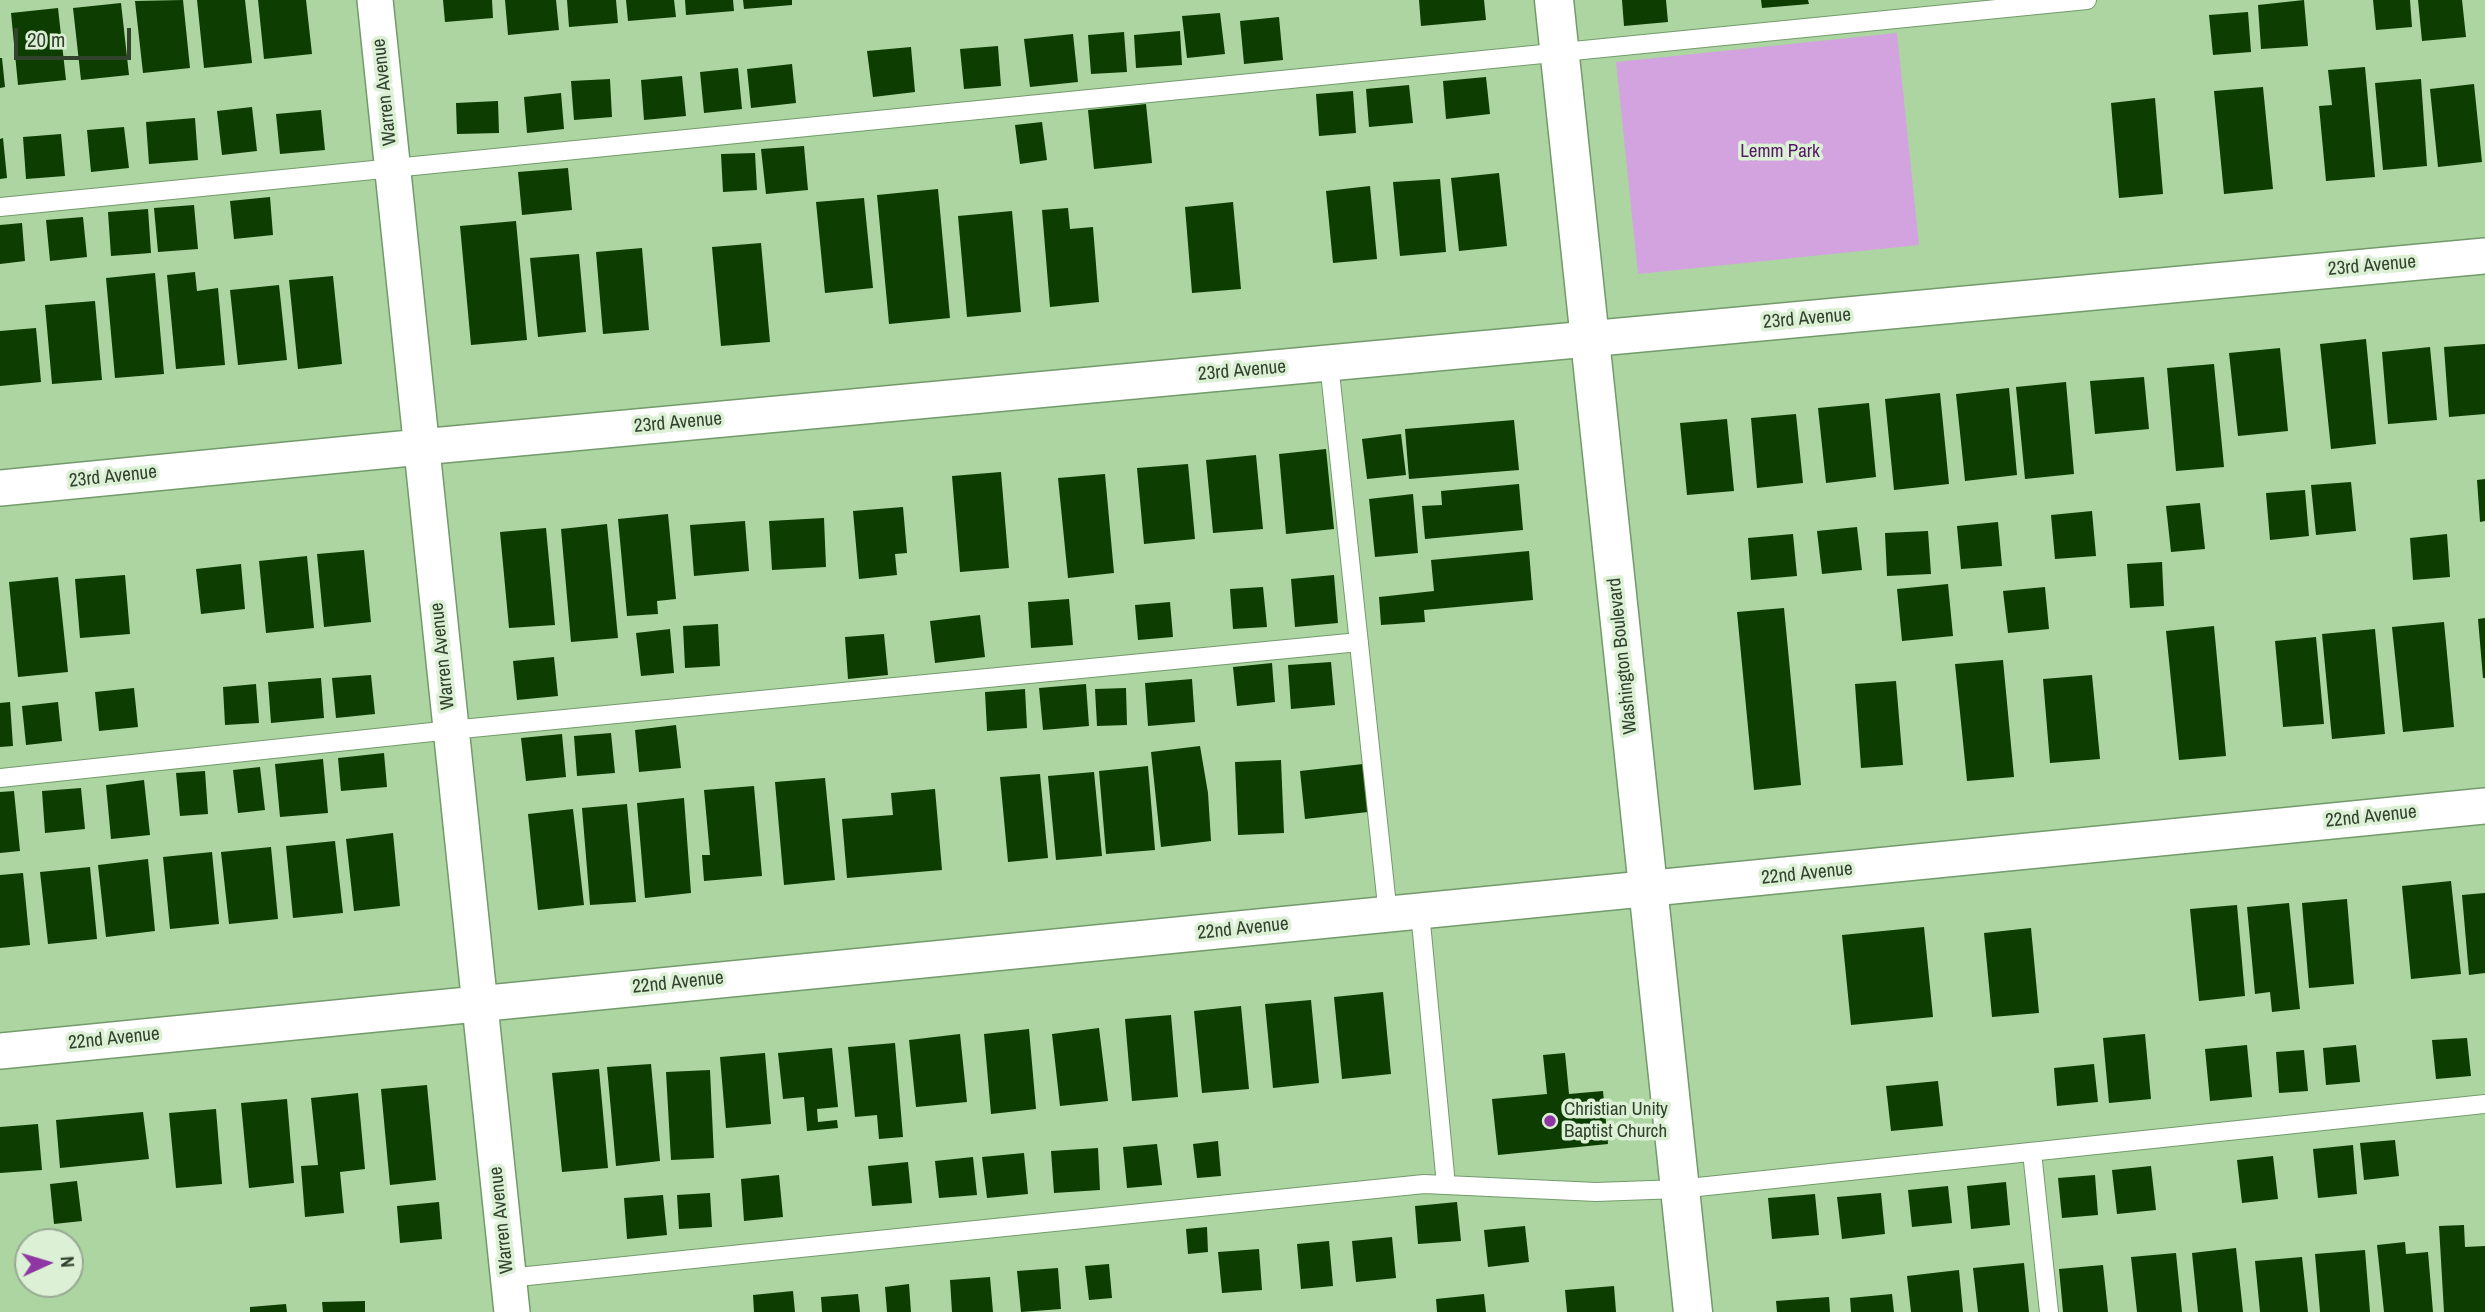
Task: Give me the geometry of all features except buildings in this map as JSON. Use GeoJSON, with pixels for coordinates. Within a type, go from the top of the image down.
{"type":"FeatureCollection","features":[{"type":"Feature","properties":{"kind":"street","name":"Warren Avenue"},"geometry":{"type":"LineString","coordinates":[[375,0],[512,1312]]}},
{"type":"Feature","properties":{"kind":"street","name":"Washington Boulevard"},"geometry":{"type":"LineString","coordinates":[[1554,0],[1693,1312]]}},
{"type":"Feature","properties":{"kind":"street","name":"23rd Avenue"},"geometry":{"type":"LineString","coordinates":[[0,488],[2485,256]]}},
{"type":"Feature","properties":{"kind":"street","name":"22nd Avenue"},"geometry":{"type":"LineString","coordinates":[[0,1051],[2485,806]]}},
{"type":"Feature","properties":{"kind":"lane"},"geometry":{"type":"LineString","coordinates":[[0,207],[2087,0]]}},
{"type":"Feature","properties":{"kind":"lane"},"geometry":{"type":"LineString","coordinates":[[1329,363],[1359,642],[1447,1185]]}},
{"type":"Feature","properties":{"kind":"lane"},"geometry":{"type":"LineString","coordinates":[[0,778],[451,730],[1359,642]]}},
{"type":"Feature","properties":{"kind":"lane"},"geometry":{"type":"LineString","coordinates":[[508,1278],[1424,1184],[1596,1192],[1679,1189],[2485,1104]]}},
{"type":"Feature","properties":{"kind":"lane"},"geometry":{"type":"LineString","coordinates":[[2032,1152],[2049,1312]]}},
{"type":"Feature","properties":{"kind":"green space","name":"Lemm Park"},"geometry":{"type":"Polygon","coordinates":[[[1897,33],[1919,245],[1638,274],[1616,62],[1897,33]]]}},
{"type":"Feature","properties":{"kind":"place","name":"Christian Unity Baptist Church"},"geometry":{"type":"Point","coordinates":[1550,1121]}}]}
